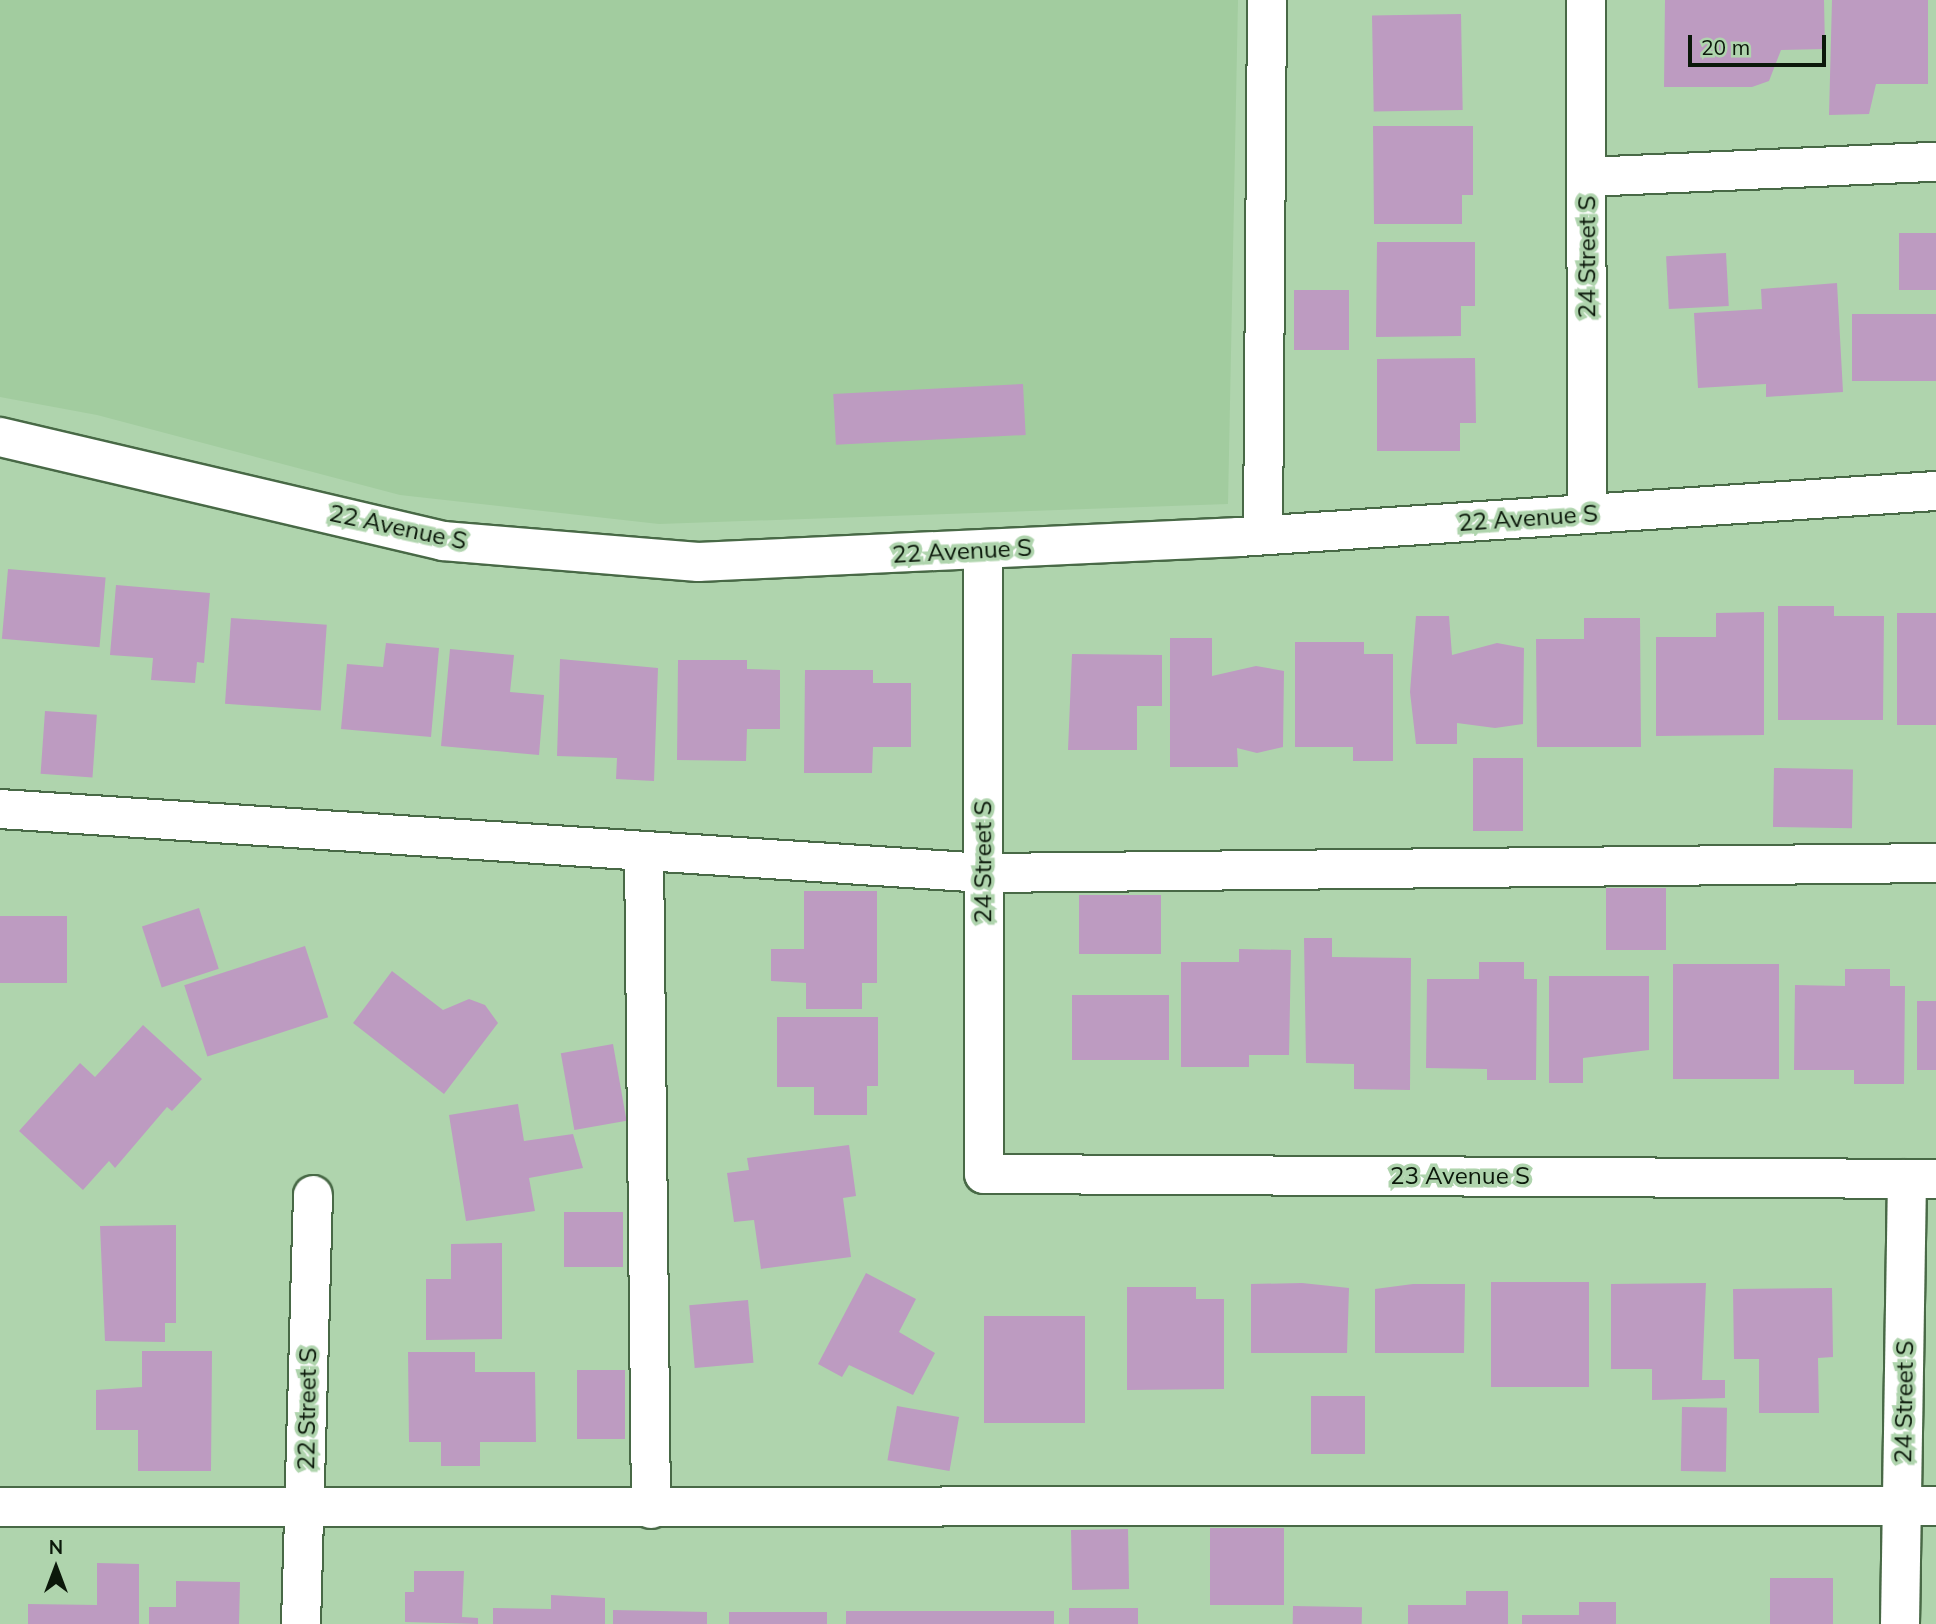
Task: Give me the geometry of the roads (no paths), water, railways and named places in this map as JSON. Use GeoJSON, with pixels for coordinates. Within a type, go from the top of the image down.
{"type":"FeatureCollection","features":[{"type":"Feature","properties":{"kind":"street"},"geometry":{"type":"LineString","coordinates":[[1263,536],[1267,0]]}},
{"type":"Feature","properties":{"kind":"street","name":"24 Street S"},"geometry":{"type":"LineString","coordinates":[[1586,0],[1587,514]]}},
{"type":"Feature","properties":{"kind":"street"},"geometry":{"type":"LineString","coordinates":[[1586,177],[1936,162]]}},
{"type":"Feature","properties":{"kind":"street","name":"22 Avenue S"},"geometry":{"type":"LineString","coordinates":[[0,437],[443,541],[698,562],[983,551],[1263,536],[1936,491]]}},
{"type":"Feature","properties":{"kind":"street","name":"24 Street S"},"geometry":{"type":"LineString","coordinates":[[983,551],[984,1174]]}},
{"type":"Feature","properties":{"kind":"street"},"geometry":{"type":"LineString","coordinates":[[0,809],[984,873],[1936,863]]}},
{"type":"Feature","properties":{"kind":"street"},"geometry":{"type":"LineString","coordinates":[[644,851],[651,1509]]}},
{"type":"Feature","properties":{"kind":"street","name":"23 Avenue S"},"geometry":{"type":"LineString","coordinates":[[984,1174],[1921,1179]]}},
{"type":"Feature","properties":{"kind":"street","name":"24 Street S"},"geometry":{"type":"LineString","coordinates":[[1900,1624],[1919,1507],[1921,1179]]}},
{"type":"Feature","properties":{"kind":"street","name":"22 Street S"},"geometry":{"type":"LineString","coordinates":[[301,1624],[313,1195]]}},
{"type":"Feature","properties":{"kind":"street"},"geometry":{"type":"LineString","coordinates":[[0,1507],[305,1510],[1919,1507]]}}]}
